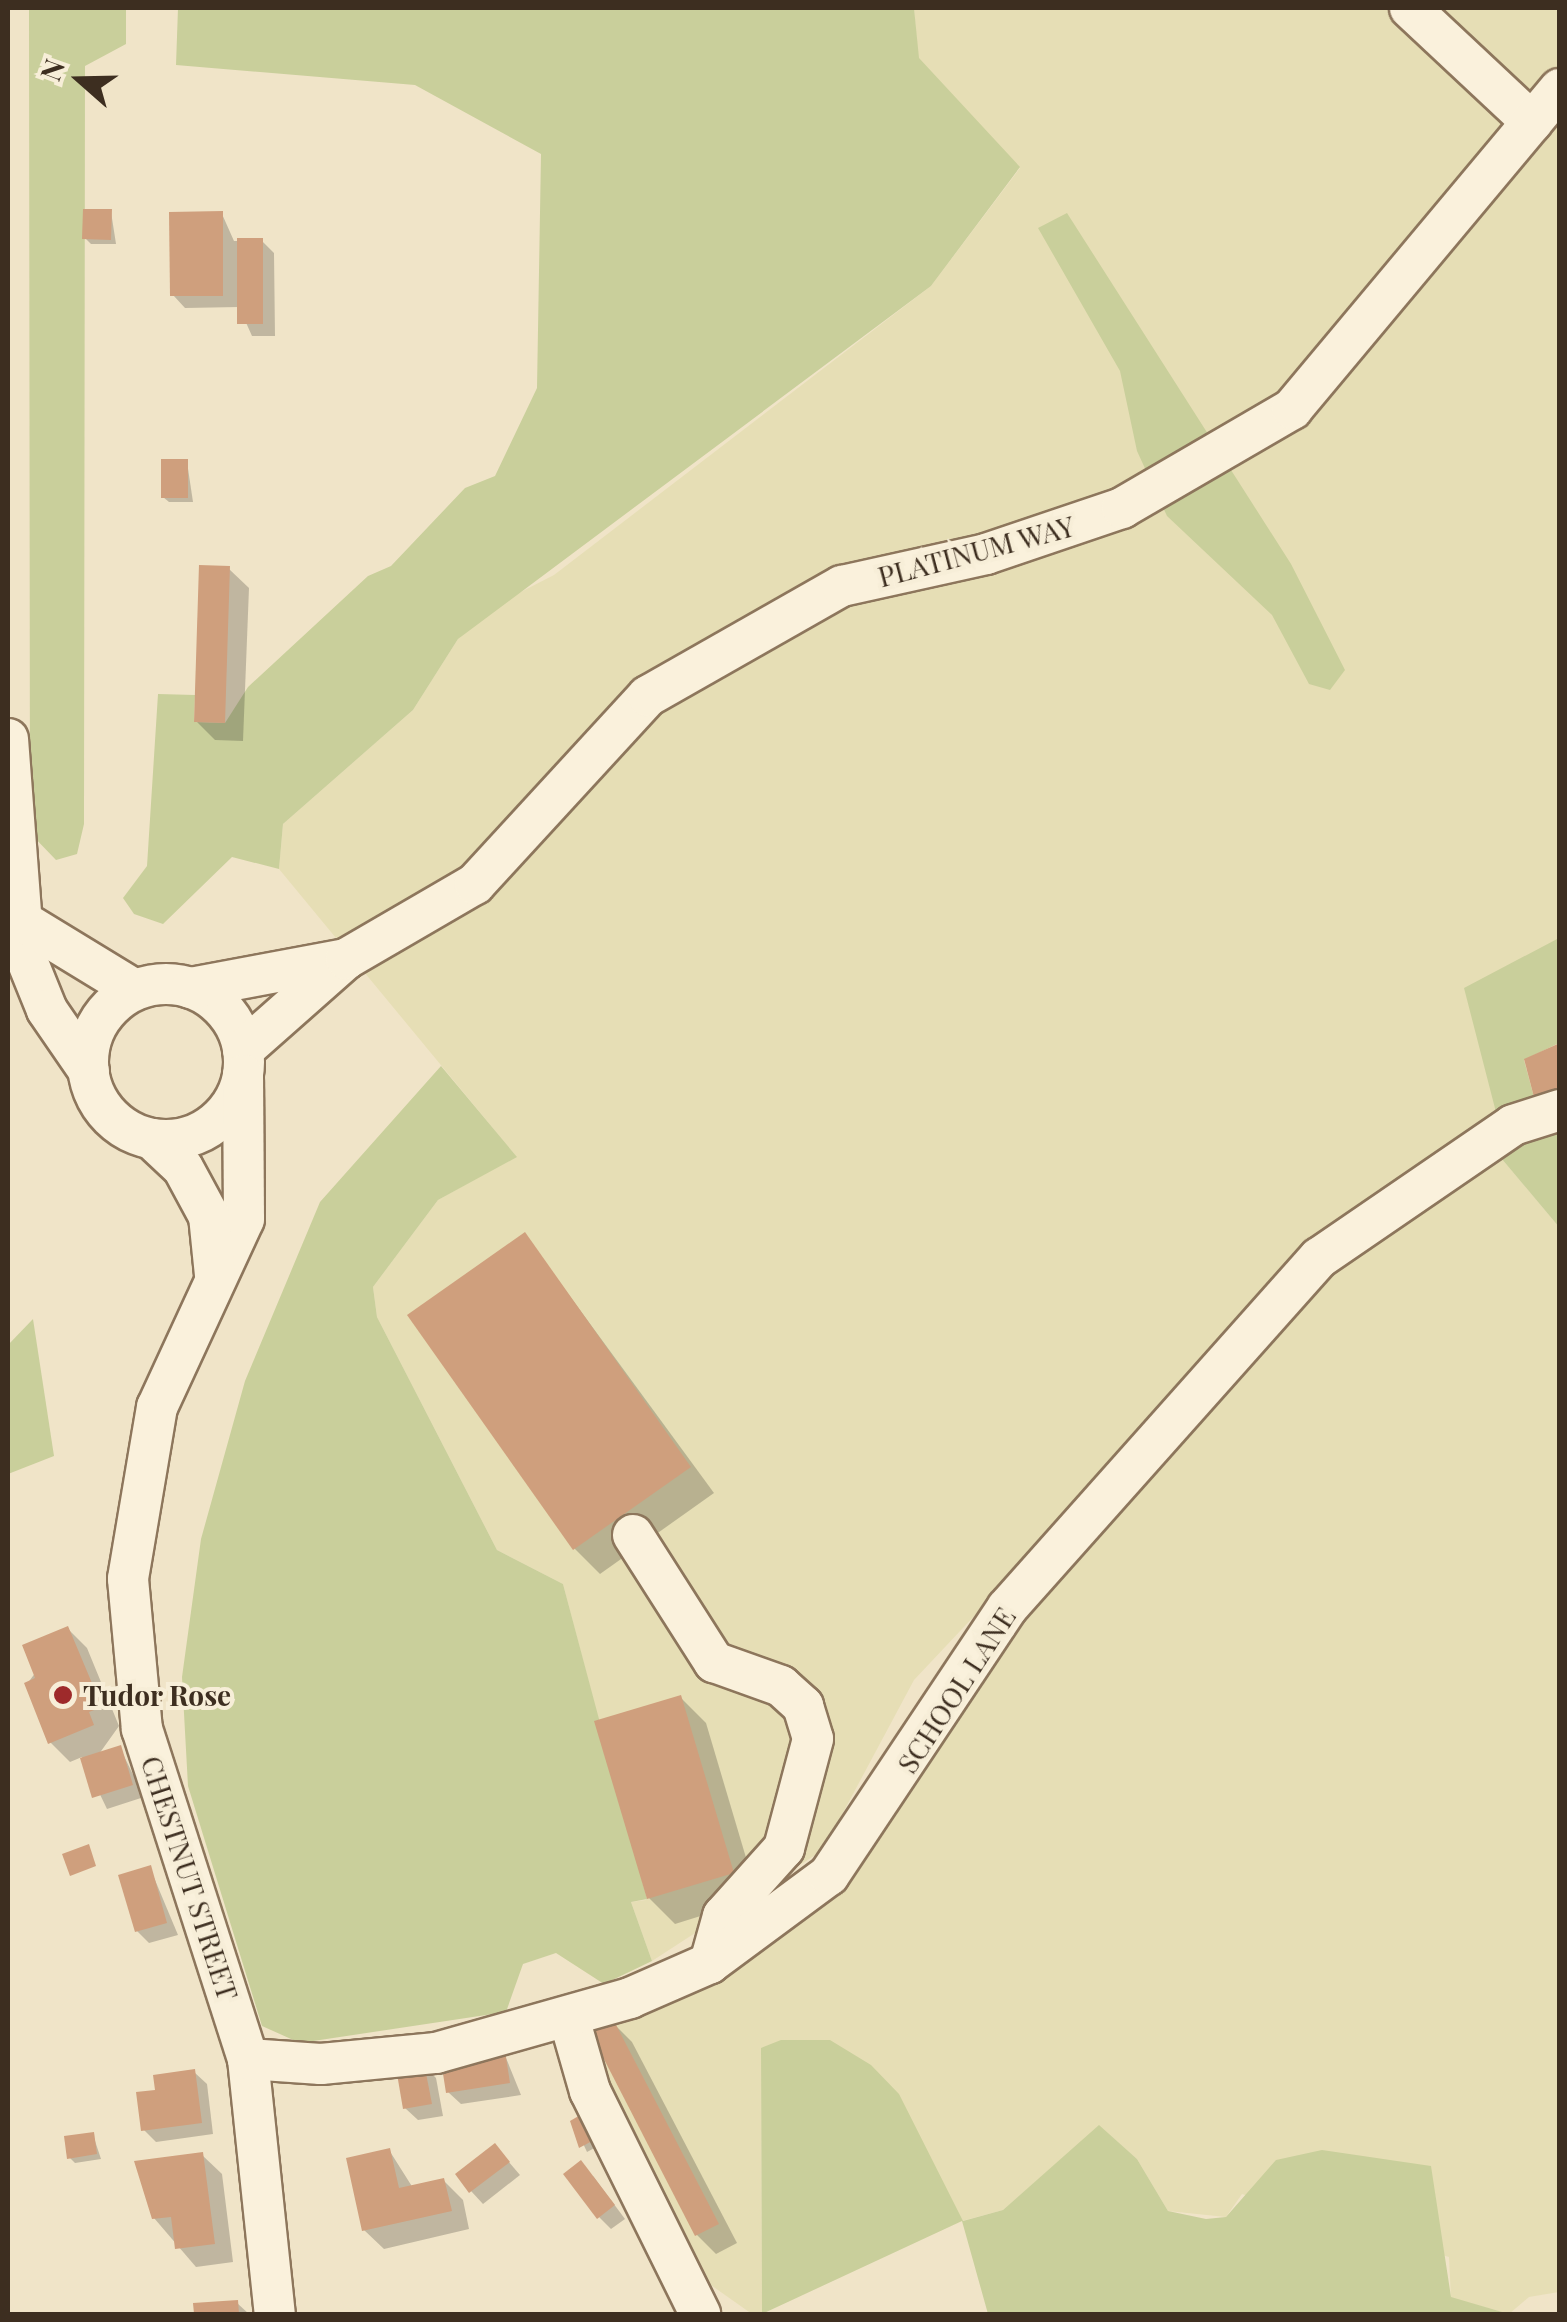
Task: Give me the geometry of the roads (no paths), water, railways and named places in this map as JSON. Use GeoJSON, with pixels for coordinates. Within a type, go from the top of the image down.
{"type":"FeatureCollection","features":[{"type":"Feature","properties":{"kind":"street"},"geometry":{"type":"LineString","coordinates":[[1410,8],[1532,122]]}},
{"type":"Feature","properties":{"kind":"street","name":"PLATINUM WAY"},"geometry":{"type":"LineString","coordinates":[[243,1062],[346,960],[475,884],[648,696],[842,586],[986,554],[1122,508],[1292,409],[1560,88]]}},
{"type":"Feature","properties":{"kind":"street"},"geometry":{"type":"LineString","coordinates":[[8,739],[22,921],[47,1010],[89,1071],[109,1116],[152,1139],[177,1140],[221,1118],[243,1062],[226,1011],[192,988],[135,990],[22,921]]}},
{"type":"Feature","properties":{"kind":"street","name":"PLATINUM WAY"},"geometry":{"type":"LineString","coordinates":[[192,988],[346,960]]}},
{"type":"Feature","properties":{"kind":"street"},"geometry":{"type":"LineString","coordinates":[[89,1071],[98,1023],[135,990]]}},
{"type":"Feature","properties":{"kind":"street","name":"CHESTNUT STREET"},"geometry":{"type":"LineString","coordinates":[[243,1062],[244,1219],[214,1275],[144,1452],[128,1580],[142,1729],[248,2059],[275,2314]]}},
{"type":"Feature","properties":{"kind":"street","name":"SCHOOL LANE"},"geometry":{"type":"LineString","coordinates":[[248,2059],[321,2064],[436,2053],[569,2018],[710,1963],[830,1875],[1007,1608],[1319,1258],[1513,1125],[1560,1110]]}},
{"type":"Feature","properties":{"kind":"street","name":"CHESTNUT STREET"},"geometry":{"type":"LineString","coordinates":[[152,1139],[183,1168],[209,1216],[214,1275]]}},
{"type":"Feature","properties":{"kind":"street"},"geometry":{"type":"LineString","coordinates":[[633,1535],[714,1662],[781,1686],[803,1706],[813,1739],[784,1848],[723,1916],[710,1963]]}},
{"type":"Feature","properties":{"kind":"street"},"geometry":{"type":"LineString","coordinates":[[569,2018],[590,2091],[700,2314]]}},
{"type":"Feature","properties":{"kind":"place","name":"Tudor Rose"},"geometry":{"type":"Point","coordinates":[63,1695]}}]}
